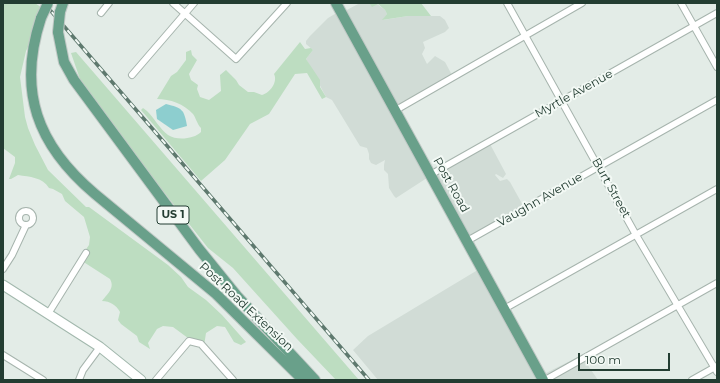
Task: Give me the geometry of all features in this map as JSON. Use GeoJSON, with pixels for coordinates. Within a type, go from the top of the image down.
{"type":"FeatureCollection","features":[{"type":"Feature","properties":{"kind":"main road","name":"Post Road Extension"},"geometry":{"type":"LineString","coordinates":[[48,3],[36,33],[30,72],[33,101],[39,125],[52,148],[66,168],[78,180],[216,294],[303,380]]}},
{"type":"Feature","properties":{"kind":"main road","name":"Post Road"},"geometry":{"type":"LineString","coordinates":[[336,3],[544,380]]}},
{"type":"Feature","properties":{"kind":"main road","name":"Post Road Extension"},"geometry":{"type":"LineString","coordinates":[[62,8],[58,32],[64,62],[74,80],[198,249],[237,296],[315,380]]}},
{"type":"Feature","properties":{"kind":"street"},"geometry":{"type":"LineString","coordinates":[[101,13],[109,3]]}},
{"type":"Feature","properties":{"kind":"street"},"geometry":{"type":"LineString","coordinates":[[173,3],[236,58],[287,3]]}},
{"type":"Feature","properties":{"kind":"street"},"geometry":{"type":"LineString","coordinates":[[132,75],[194,3]]}},
{"type":"Feature","properties":{"kind":"street","name":"Burt Street"},"geometry":{"type":"LineString","coordinates":[[507,3],[636,234],[716,369]]}},
{"type":"Feature","properties":{"kind":"street"},"geometry":{"type":"LineString","coordinates":[[396,110],[582,3]]}},
{"type":"Feature","properties":{"kind":"street"},"geometry":{"type":"LineString","coordinates":[[681,3],[717,67]]}},
{"type":"Feature","properties":{"kind":"street","name":"Myrtle Avenue"},"geometry":{"type":"LineString","coordinates":[[430,175],[717,13]]}},
{"type":"Feature","properties":{"kind":"street","name":"Vaughn Avenue"},"geometry":{"type":"LineString","coordinates":[[467,241],[717,100]]}},
{"type":"Feature","properties":{"kind":"street"},"geometry":{"type":"LineString","coordinates":[[504,309],[717,189]]}},
{"type":"Feature","properties":{"kind":"street"},"geometry":{"type":"LineString","coordinates":[[3,269],[12,255],[26,225]]}},
{"type":"Feature","properties":{"kind":"street"},"geometry":{"type":"LineString","coordinates":[[48,314],[86,253]]}},
{"type":"Feature","properties":{"kind":"street"},"geometry":{"type":"LineString","coordinates":[[544,380],[717,283]]}},
{"type":"Feature","properties":{"kind":"street"},"geometry":{"type":"LineString","coordinates":[[3,285],[100,348],[141,380]]}},
{"type":"Feature","properties":{"kind":"street"},"geometry":{"type":"LineString","coordinates":[[156,380],[189,341],[201,344],[233,380]]}},
{"type":"Feature","properties":{"kind":"street"},"geometry":{"type":"LineString","coordinates":[[79,380],[83,370],[100,348]]}},
{"type":"Feature","properties":{"kind":"street"},"geometry":{"type":"LineString","coordinates":[[3,355],[43,380]]}},
{"type":"Feature","properties":{"kind":"street"},"geometry":{"type":"LineString","coordinates":[[692,380],[716,369]]}},
{"type":"Feature","properties":{"kind":"shaded area"},"geometry":{"type":"Polygon","coordinates":[[[360,3],[369,3],[372,6],[377,4],[385,10],[387,14],[383,20],[408,16],[440,16],[445,20],[449,28],[445,32],[423,42],[425,48],[422,54],[427,64],[435,56],[445,62],[453,77],[397,110],[429,173],[490,144],[506,174],[503,178],[496,174],[495,175],[500,181],[507,179],[510,182],[525,209],[468,242],[430,176],[396,198],[394,196],[389,188],[388,174],[384,170],[385,160],[376,165],[371,163],[367,148],[360,146],[332,100],[326,97],[306,59],[313,50],[306,44],[306,41],[310,36],[328,18],[340,11],[343,12],[360,3]]]}},
{"type":"Feature","properties":{"kind":"shaded area"},"geometry":{"type":"Polygon","coordinates":[[[481,268],[542,375],[584,354],[589,367],[598,380],[378,380],[353,350],[368,336],[481,268]]]}},
{"type":"Feature","properties":{"kind":"green space"},"geometry":{"type":"Polygon","coordinates":[[[3,3],[35,3],[42,8],[34,23],[20,77],[25,117],[28,128],[48,170],[86,207],[89,207],[168,265],[181,277],[188,287],[206,300],[222,315],[246,342],[241,345],[234,342],[225,327],[217,326],[206,333],[204,346],[192,341],[173,327],[163,326],[157,329],[148,343],[150,349],[139,342],[137,336],[118,320],[120,312],[117,307],[102,301],[111,288],[112,285],[110,279],[82,261],[82,255],[89,245],[90,237],[84,217],[65,201],[62,194],[49,188],[43,182],[31,177],[18,175],[9,179],[15,163],[15,157],[3,148],[3,3]]]}},
{"type":"Feature","properties":{"kind":"green space"},"geometry":{"type":"Polygon","coordinates":[[[369,3],[421,3],[431,16],[408,16],[382,20],[387,14],[385,10],[378,4],[372,7],[369,3]]]}},
{"type":"Feature","properties":{"kind":"green space"},"geometry":{"type":"Polygon","coordinates":[[[300,42],[305,49],[311,48],[313,50],[306,59],[320,80],[320,87],[326,97],[322,99],[307,73],[295,74],[269,114],[250,124],[225,160],[201,181],[141,110],[143,108],[147,111],[162,130],[168,135],[181,139],[190,138],[201,132],[201,128],[193,114],[185,107],[176,103],[157,99],[171,76],[177,72],[186,60],[186,52],[191,50],[192,55],[197,60],[189,74],[191,80],[198,85],[197,89],[200,97],[209,100],[221,91],[220,75],[226,70],[239,85],[248,92],[254,92],[262,95],[265,94],[274,84],[274,74],[300,42]]]}},
{"type":"Feature","properties":{"kind":"green space"},"geometry":{"type":"Polygon","coordinates":[[[76,52],[359,380],[336,380],[233,268],[208,248],[81,82],[71,53],[76,52]]]}},
{"type":"Feature","properties":{"kind":"water"},"geometry":{"type":"Polygon","coordinates":[[[166,104],[181,110],[185,116],[187,126],[173,130],[157,119],[156,110],[166,104]]]}},
{"type":"Feature","properties":{"kind":"railway"},"geometry":{"type":"LineString","coordinates":[[44,3],[369,380]]}}]}
